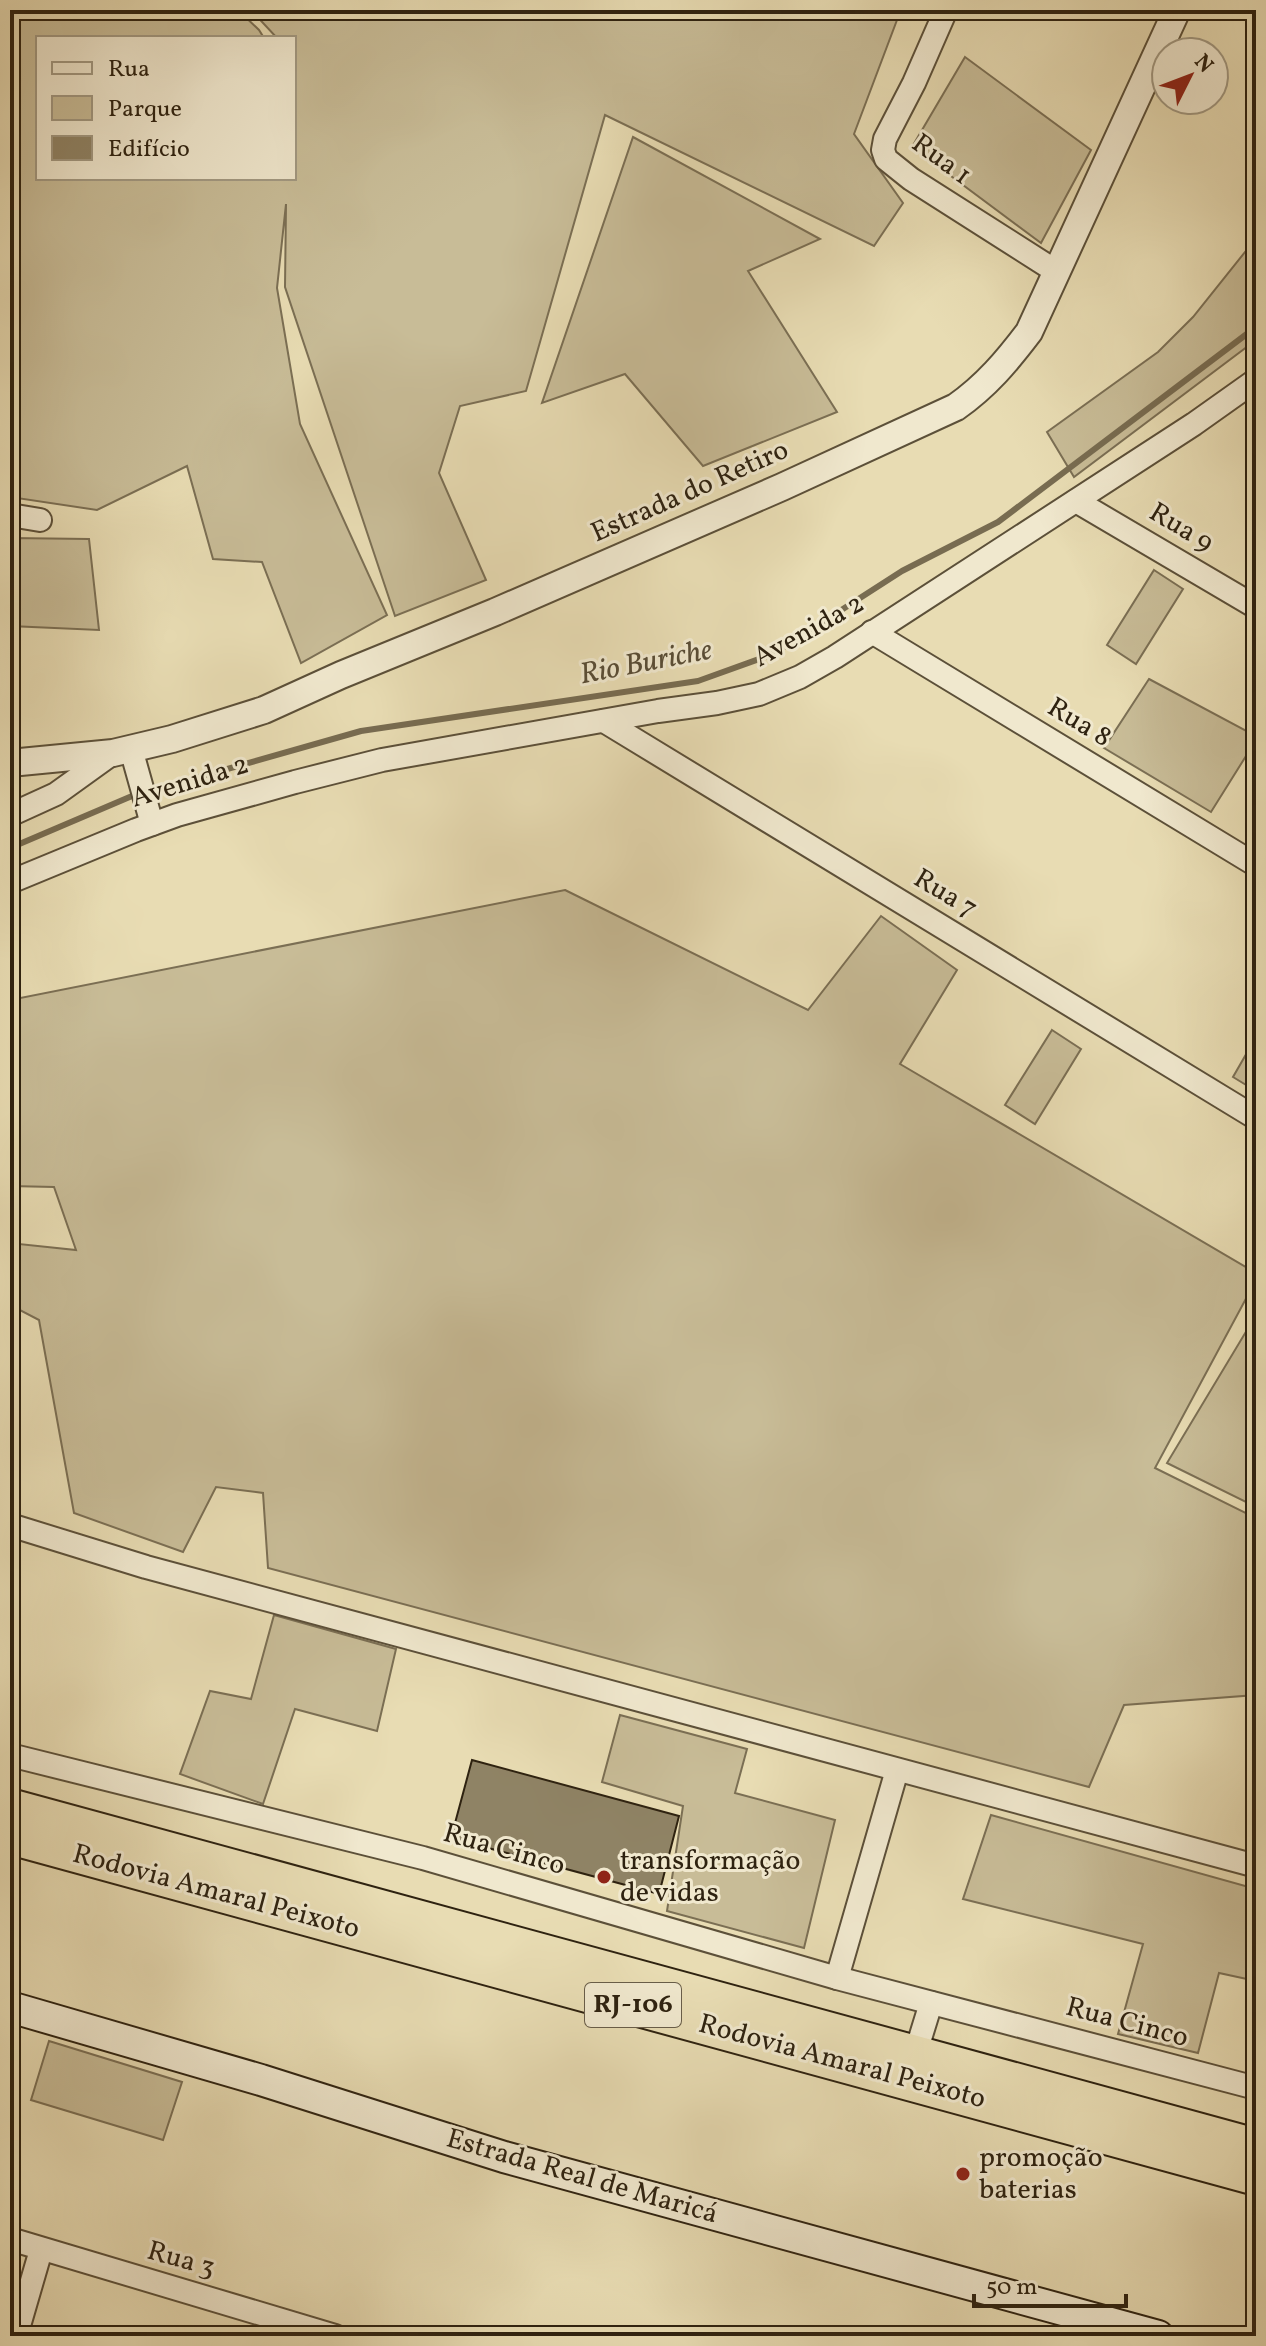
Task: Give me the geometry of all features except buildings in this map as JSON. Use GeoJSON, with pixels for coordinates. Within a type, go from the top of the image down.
{"type":"FeatureCollection","features":[{"type":"Feature","properties":{"kind":"highway","name":"Rodovia Amaral Peixoto"},"geometry":{"type":"LineString","coordinates":[[10,1807],[1256,2147]]}},
{"type":"Feature","properties":{"kind":"highway","name":"Rodovia Amaral Peixoto"},"geometry":{"type":"LineString","coordinates":[[10,1836],[1256,2177]]}},
{"type":"Feature","properties":{"kind":"main road","name":"Estrada Real de Maricá"},"geometry":{"type":"LineString","coordinates":[[10,2007],[261,2080],[504,2157],[1158,2336]]}},
{"type":"Feature","properties":{"kind":"street","name":"Rua 1"},"geometry":{"type":"LineString","coordinates":[[946,10],[885,139],[883,150],[886,159],[911,179],[1057,272]]}},
{"type":"Feature","properties":{"kind":"street","name":"Estrada do Retiro"},"geometry":{"type":"LineString","coordinates":[[10,763],[122,751],[264,710],[739,506],[956,407],[1002,368],[1029,332],[1177,10]]}},
{"type":"Feature","properties":{"kind":"street","name":"Avenida 2"},"geometry":{"type":"LineString","coordinates":[[10,882],[149,815],[382,760],[759,694],[800,677],[872,632],[1194,424],[1256,380]]}},
{"type":"Feature","properties":{"kind":"street","name":"Rua 9"},"geometry":{"type":"LineString","coordinates":[[1076,501],[1256,607]]}},
{"type":"Feature","properties":{"kind":"street"},"geometry":{"type":"LineString","coordinates":[[10,515],[40,520]]}},
{"type":"Feature","properties":{"kind":"street","name":"Rua 8"},"geometry":{"type":"LineString","coordinates":[[872,632],[1256,865]]}},
{"type":"Feature","properties":{"kind":"street","name":"Rua 7"},"geometry":{"type":"LineString","coordinates":[[604,721],[1256,1118]]}},
{"type":"Feature","properties":{"kind":"street"},"geometry":{"type":"LineString","coordinates":[[10,815],[56,794],[122,751],[139,780],[149,815]]}},
{"type":"Feature","properties":{"kind":"street"},"geometry":{"type":"LineString","coordinates":[[10,1525],[162,1571],[1256,1866]]}},
{"type":"Feature","properties":{"kind":"street","name":"Rua Cinco"},"geometry":{"type":"LineString","coordinates":[[10,1755],[423,1858],[837,1978],[1256,2088]]}},
{"type":"Feature","properties":{"kind":"street"},"geometry":{"type":"LineString","coordinates":[[837,1978],[897,1770]]}},
{"type":"Feature","properties":{"kind":"street"},"geometry":{"type":"LineString","coordinates":[[915,2055],[931,2003]]}},
{"type":"Feature","properties":{"kind":"street","name":"Rua 3"},"geometry":{"type":"LineString","coordinates":[[10,2239],[335,2336]]}},
{"type":"Feature","properties":{"kind":"street"},"geometry":{"type":"LineString","coordinates":[[16,2336],[41,2250]]}},
{"type":"Feature","properties":{"kind":"green space"},"geometry":{"type":"Polygon","coordinates":[[[10,10],[238,10],[263,36],[36,36],[36,180],[296,180],[296,36],[275,36],[251,10],[900,12],[854,134],[903,203],[874,246],[605,115],[526,391],[460,406],[439,473],[486,580],[395,616],[285,287],[286,204],[277,288],[300,424],[387,615],[301,663],[262,562],[213,559],[187,466],[97,510],[10,497],[10,10]]]}},
{"type":"Feature","properties":{"kind":"green space"},"geometry":{"type":"Polygon","coordinates":[[[965,57],[1091,150],[1041,243],[912,147],[965,57]]]}},
{"type":"Feature","properties":{"kind":"green space"},"geometry":{"type":"Polygon","coordinates":[[[633,137],[820,239],[748,271],[837,412],[703,466],[625,374],[542,403],[633,137]]]}},
{"type":"Feature","properties":{"kind":"green space"},"geometry":{"type":"Polygon","coordinates":[[[1256,229],[1256,340],[1074,477],[1047,432],[1158,352],[1193,317],[1249,247],[1256,229]]]}},
{"type":"Feature","properties":{"kind":"green space"},"geometry":{"type":"Polygon","coordinates":[[[10,538],[89,539],[99,630],[10,626],[10,538]]]}},
{"type":"Feature","properties":{"kind":"green space"},"geometry":{"type":"Polygon","coordinates":[[[1154,570],[1183,589],[1136,664],[1107,645],[1154,570]]]}},
{"type":"Feature","properties":{"kind":"green space"},"geometry":{"type":"Polygon","coordinates":[[[1149,679],[1256,736],[1211,812],[1104,748],[1149,679]]]}},
{"type":"Feature","properties":{"kind":"green space"},"geometry":{"type":"Polygon","coordinates":[[[565,890],[808,1010],[881,916],[957,970],[900,1064],[1256,1273],[1256,1280],[1155,1468],[1256,1518],[1256,1695],[1124,1705],[1089,1787],[268,1568],[263,1493],[216,1487],[183,1552],[74,1513],[39,1320],[10,1305],[10,1243],[76,1250],[54,1187],[10,1186],[10,1000],[565,890]]]}},
{"type":"Feature","properties":{"kind":"green space"},"geometry":{"type":"Polygon","coordinates":[[[1052,1030],[1081,1049],[1035,1124],[1005,1105],[1052,1030]]]}},
{"type":"Feature","properties":{"kind":"green space"},"geometry":{"type":"Polygon","coordinates":[[[1256,1037],[1256,1091],[1233,1077],[1256,1037]]]}},
{"type":"Feature","properties":{"kind":"green space"},"geometry":{"type":"Polygon","coordinates":[[[1256,1315],[1256,1507],[1167,1463],[1256,1315]]]}},
{"type":"Feature","properties":{"kind":"green space"},"geometry":{"type":"Polygon","coordinates":[[[274,1615],[396,1649],[377,1731],[295,1709],[263,1804],[180,1774],[210,1691],[251,1699],[274,1615]]]}},
{"type":"Feature","properties":{"kind":"green space"},"geometry":{"type":"Polygon","coordinates":[[[620,1715],[747,1749],[735,1793],[835,1820],[804,1948],[667,1911],[683,1806],[602,1782],[620,1715]]]}},
{"type":"Feature","properties":{"kind":"green space"},"geometry":{"type":"Polygon","coordinates":[[[991,1815],[1256,1889],[1256,1981],[1219,1973],[1198,2053],[1118,2034],[1143,1944],[963,1899],[991,1815]]]}},
{"type":"Feature","properties":{"kind":"green space"},"geometry":{"type":"Polygon","coordinates":[[[49,2041],[182,2082],[163,2140],[31,2100],[49,2041]]]}},
{"type":"Feature","properties":{"kind":"waterway","name":"Rio Buriche"},"geometry":{"type":"LineString","coordinates":[[10,848],[132,796],[361,731],[698,681],[773,654],[902,571],[998,522],[1256,327]]}},
{"type":"Feature","properties":{"kind":"place","name":"transformação de vidas"},"geometry":{"type":"Point","coordinates":[604,1877]}},
{"type":"Feature","properties":{"kind":"place","name":"promoção baterias"},"geometry":{"type":"Point","coordinates":[963,2174]}}]}
